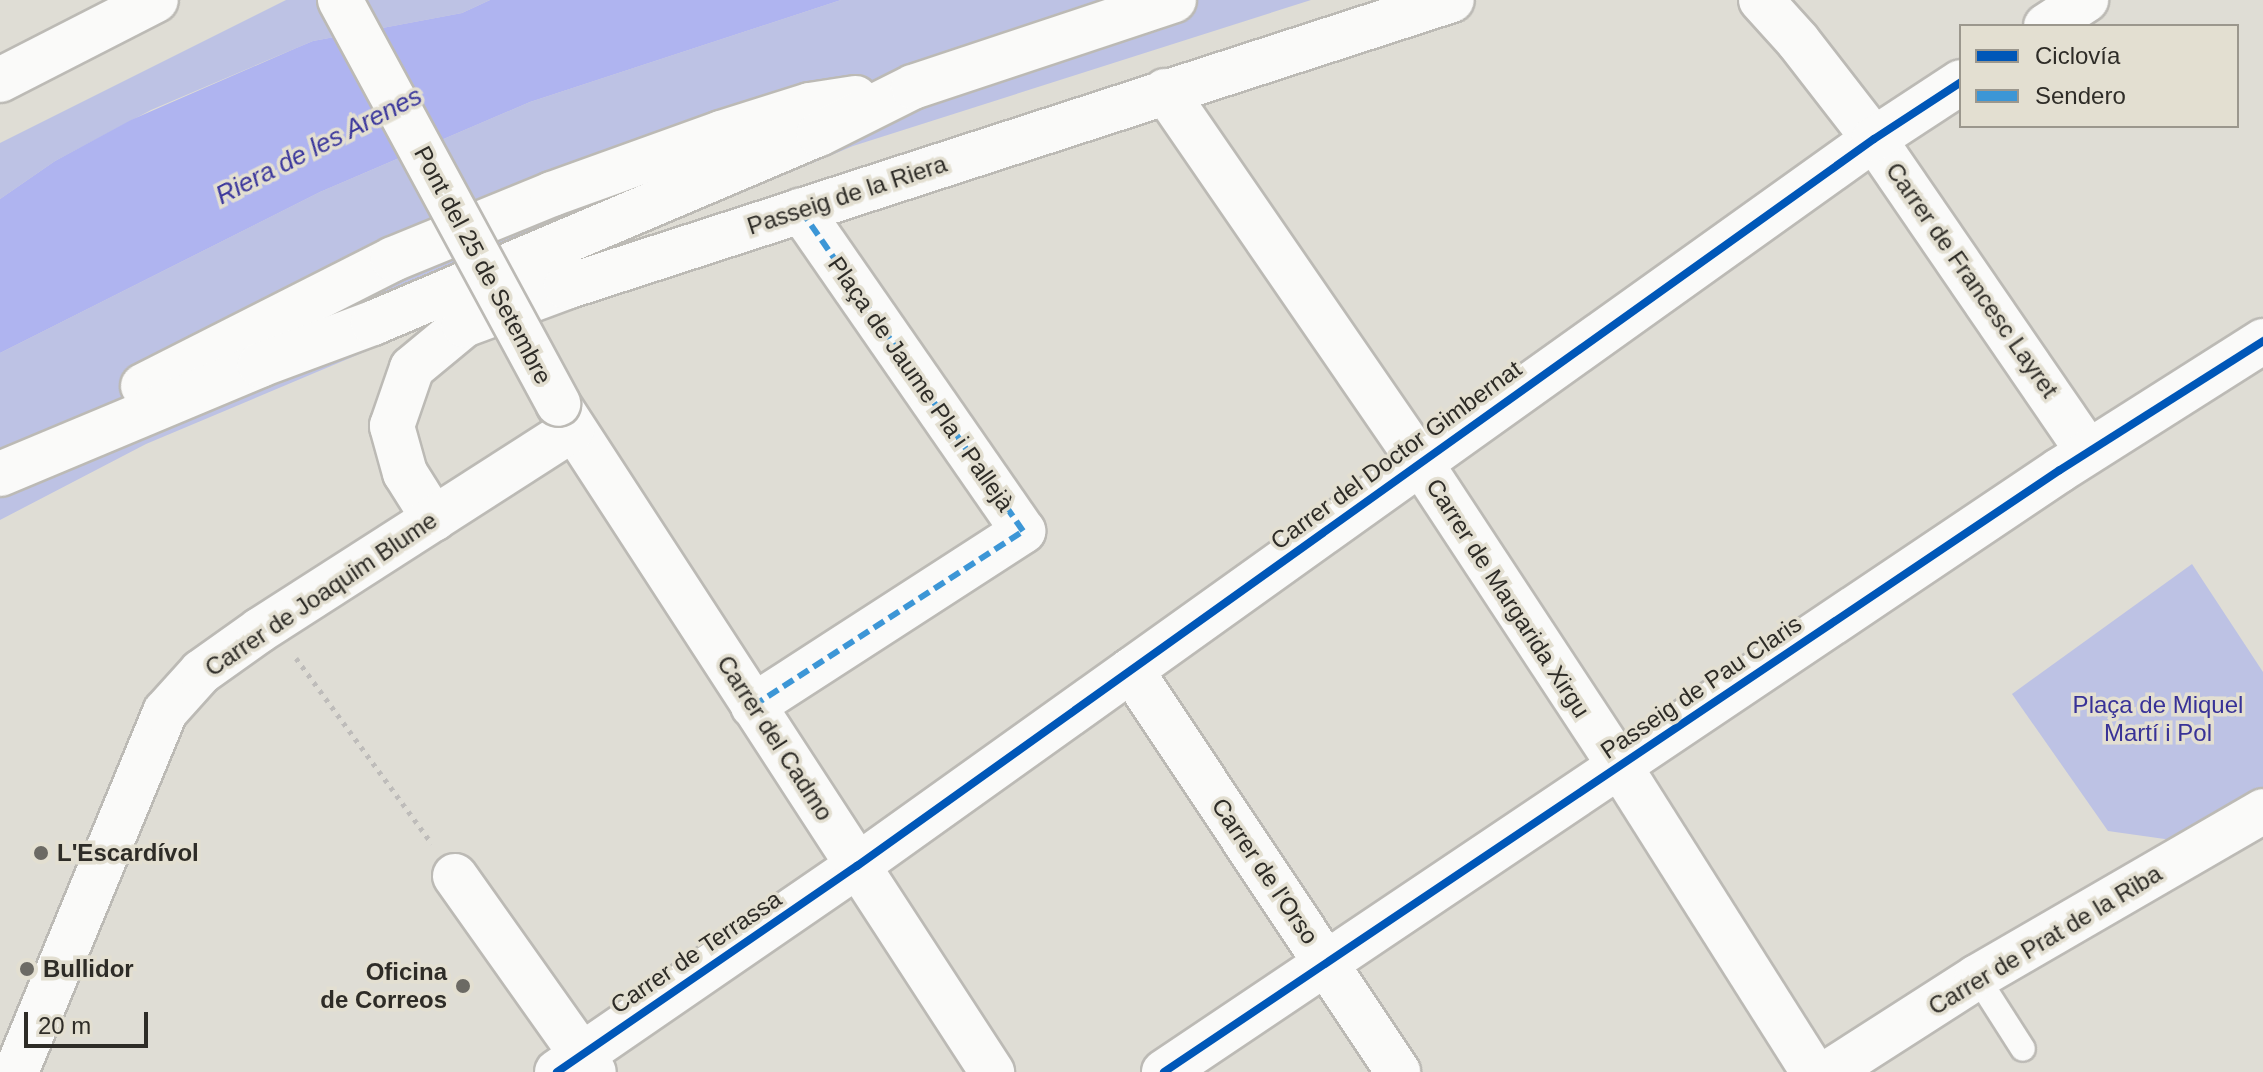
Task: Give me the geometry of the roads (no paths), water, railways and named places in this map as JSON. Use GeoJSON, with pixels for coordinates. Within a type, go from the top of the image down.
{"type":"FeatureCollection","features":[{"type":"Feature","properties":{"kind":"street"},"geometry":{"type":"LineString","coordinates":[[0,80],[156,0]]}},
{"type":"Feature","properties":{"kind":"street","name":"Pont del 25 de Setembre"},"geometry":{"type":"LineString","coordinates":[[340,0],[565,417]]}},
{"type":"Feature","properties":{"kind":"street"},"geometry":{"type":"LineString","coordinates":[[0,471],[260,365],[373,323],[819,134],[913,87],[1174,0]]}},
{"type":"Feature","properties":{"kind":"street","name":"Passeig de la Riera"},"geometry":{"type":"LineString","coordinates":[[434,519],[405,473],[392,426],[412,368],[464,325],[801,210],[1452,0]]}},
{"type":"Feature","properties":{"kind":"street","name":"Carrer de Francesc Layret"},"geometry":{"type":"LineString","coordinates":[[1761,0],[1874,139],[2088,451]]}},
{"type":"Feature","properties":{"kind":"street"},"geometry":{"type":"LineString","coordinates":[[2049,24],[2086,0]]}},
{"type":"Feature","properties":{"kind":"street","name":"Carrer del Doctor Gimbernat"},"geometry":{"type":"LineString","coordinates":[[857,866],[1874,139],[1959,83]]}},
{"type":"Feature","properties":{"kind":"street","name":"Carrer de Margarida Xirgu"},"geometry":{"type":"LineString","coordinates":[[1165,91],[1420,462],[1619,765],[1813,1072]]}},
{"type":"Feature","properties":{"kind":"street","name":"Plaça de Jaume Pla i Pallejà"},"geometry":{"type":"LineString","coordinates":[[753,706],[1023,531],[801,210]]}},
{"type":"Feature","properties":{"kind":"street","name":"Passeig de Pau Claris"},"geometry":{"type":"LineString","coordinates":[[1164,1072],[2088,451],[2263,341]]}},
{"type":"Feature","properties":{"kind":"street","name":"Carrer de Joaquim Blume"},"geometry":{"type":"LineString","coordinates":[[13,1054],[165,712],[201,672],[434,519],[565,417]]}},
{"type":"Feature","properties":{"kind":"street","name":"Carrer del Cadmo"},"geometry":{"type":"LineString","coordinates":[[565,417],[992,1072]]}},
{"type":"Feature","properties":{"kind":"street","name":"Carrer de l'Orso"},"geometry":{"type":"LineString","coordinates":[[1131,670],[1398,1072]]}},
{"type":"Feature","properties":{"kind":"street","name":"Carrer de Prat de la Riba"},"geometry":{"type":"LineString","coordinates":[[1829,1072],[1977,977],[2263,811]]}},
{"type":"Feature","properties":{"kind":"street","name":"Carrer de Terrassa"},"geometry":{"type":"LineString","coordinates":[[578,1066],[857,866]]}},
{"type":"Feature","properties":{"kind":"street"},"geometry":{"type":"LineString","coordinates":[[455,876],[578,1066]]}},
{"type":"Feature","properties":{"kind":"lane"},"geometry":{"type":"LineString","coordinates":[[1977,977],[2023,1049]]}},
{"type":"Feature","properties":{"kind":"water","name":"Riera de les Arenes"},"geometry":{"type":"Polygon","coordinates":[[[490,0],[841,0],[530,102],[320,192],[0,353],[0,199],[55,161],[131,120],[313,41],[462,13],[490,0]]]}},
{"type":"Feature","properties":{"kind":"place","name":"L'Escardívol"},"geometry":{"type":"Point","coordinates":[41,853]}},
{"type":"Feature","properties":{"kind":"place","name":"Bullidor"},"geometry":{"type":"Point","coordinates":[27,969]}},
{"type":"Feature","properties":{"kind":"place","name":"Oficina de Correos"},"geometry":{"type":"Point","coordinates":[463,986]}},
{"type":"Feature","properties":{"kind":"park label","name":"Plaça de Miquel Martí i Pol"},"geometry":{"type":"Point","coordinates":[2158,719]}}]}
